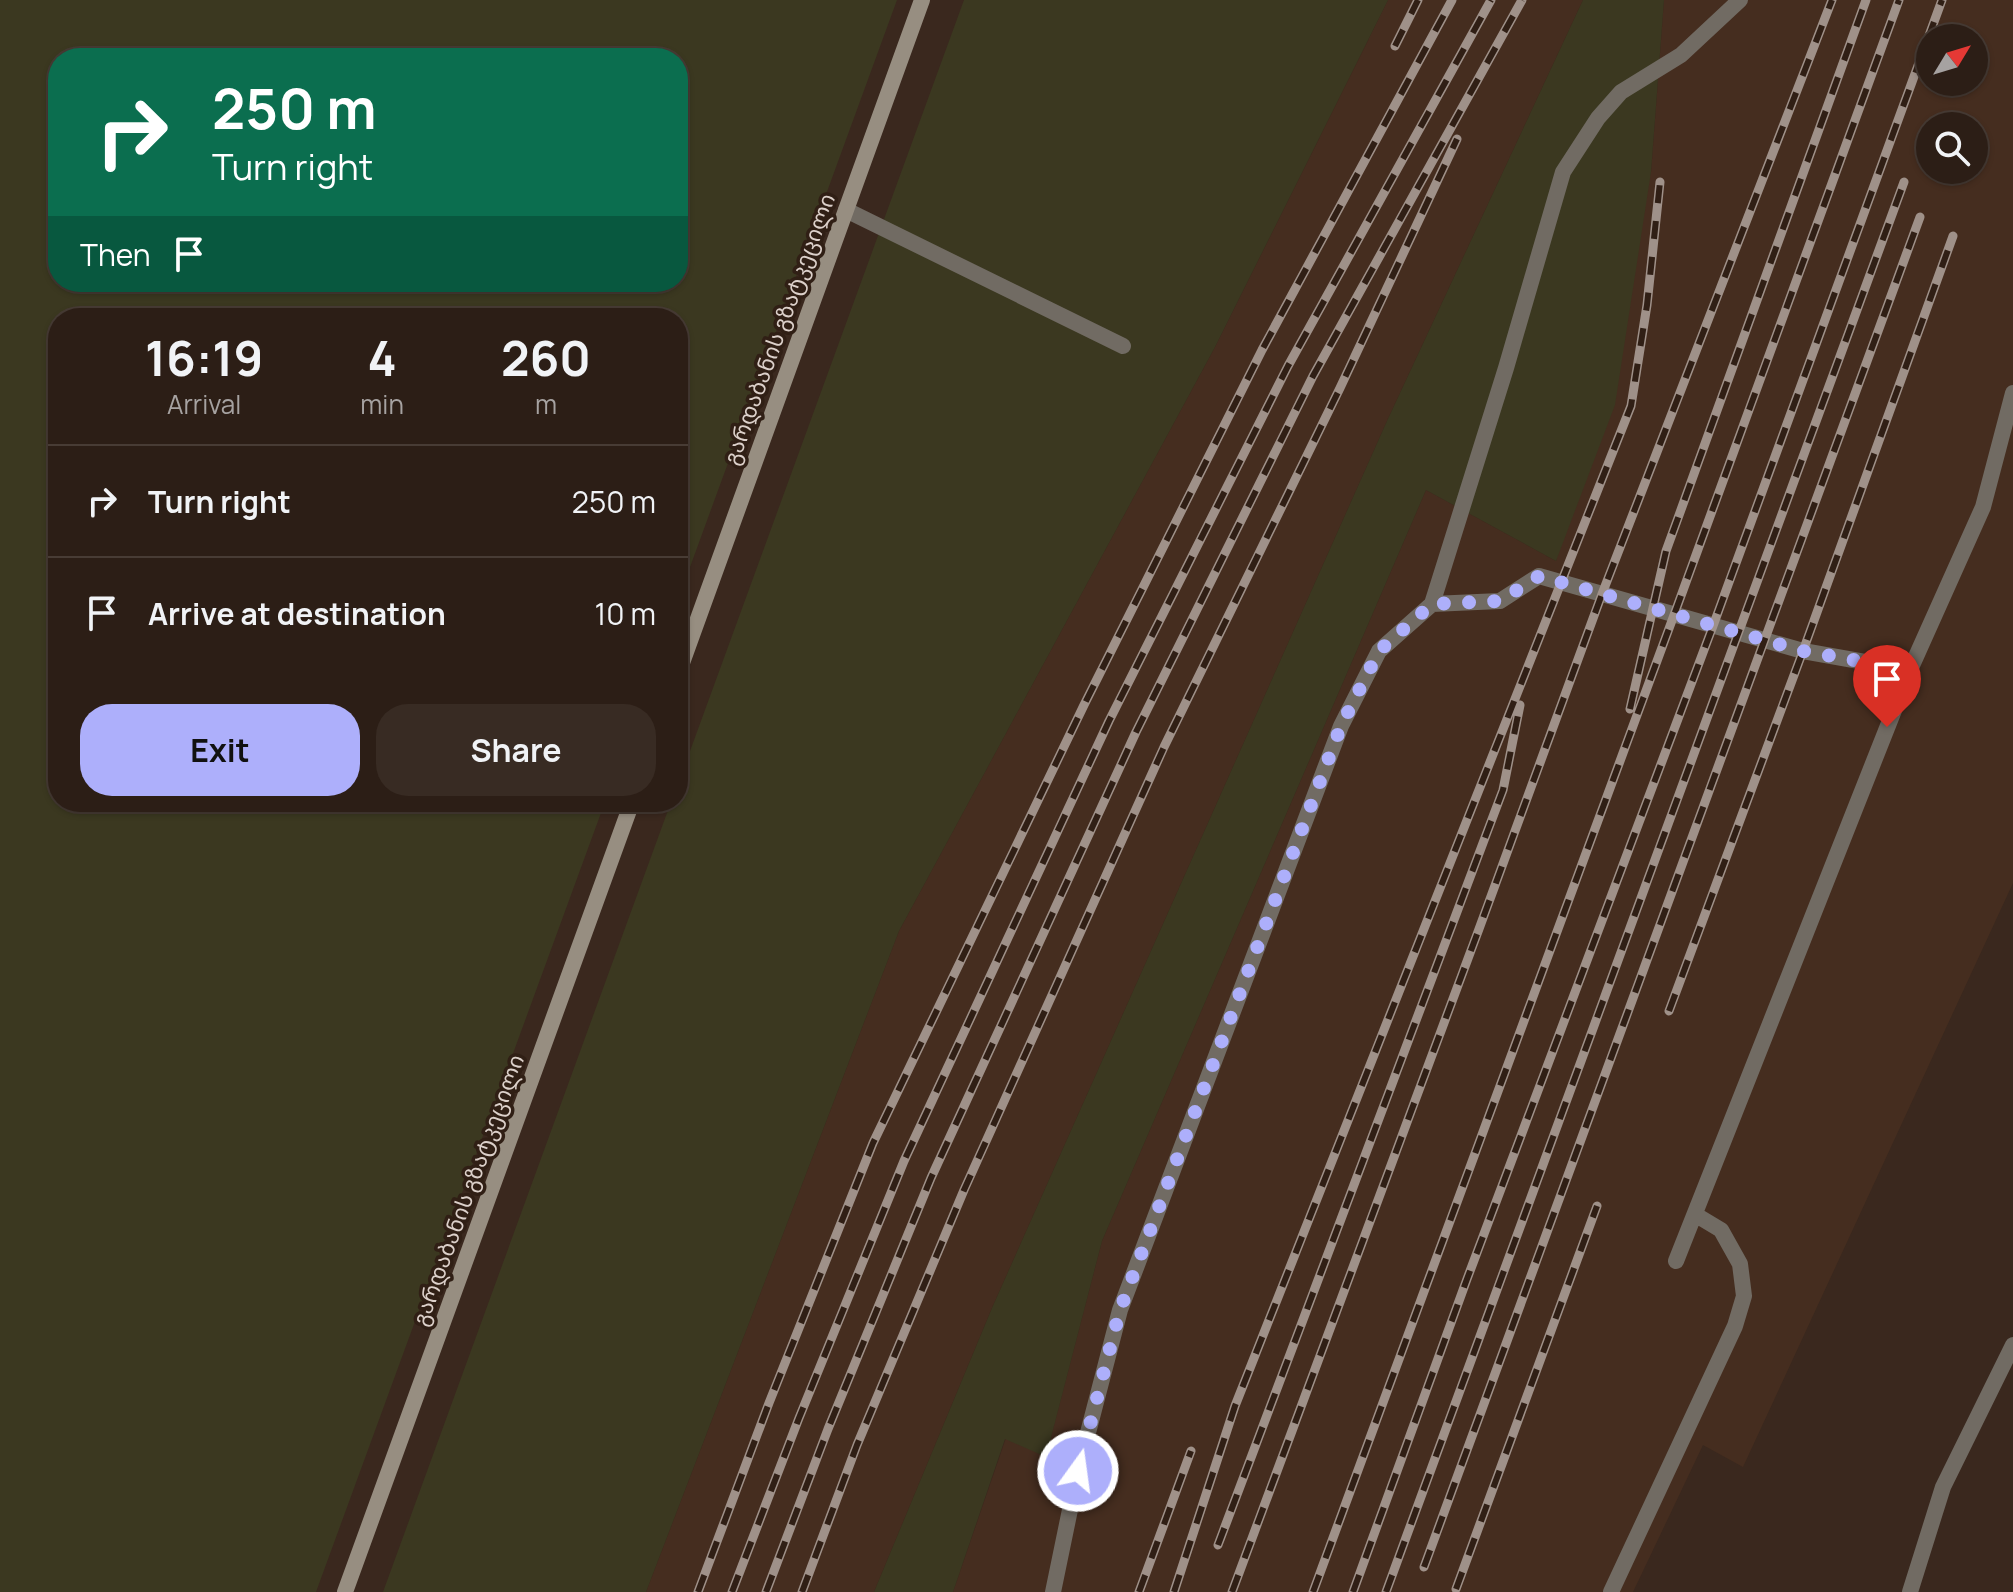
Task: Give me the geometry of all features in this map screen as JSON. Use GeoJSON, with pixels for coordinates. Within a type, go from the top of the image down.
{"type":"FeatureCollection","features":[{"type":"Feature","properties":{"kind":"main road","name":"გარდაბანის გზატკეცილი"},"geometry":{"type":"LineString","coordinates":[[688,646],[922,0]]}},
{"type":"Feature","properties":{"kind":"main road","name":"გარდაბანის გზატკეცილი"},"geometry":{"type":"LineString","coordinates":[[345,1592],[628,812]]}},
{"type":"Feature","properties":{"kind":"street"},"geometry":{"type":"LineString","coordinates":[[1053,1592],[1078,1471],[1120,1310],[1341,726],[1379,651],[1432,604],[1563,172],[1598,118],[1621,92],[1681,55],[1740,0]]}},
{"type":"Feature","properties":{"kind":"street"},"geometry":{"type":"LineString","coordinates":[[846,210],[1123,346]]}},
{"type":"Feature","properties":{"kind":"street"},"geometry":{"type":"LineString","coordinates":[[1676,1261],[1910,670],[1983,507],[2013,393]]}},
{"type":"Feature","properties":{"kind":"street"},"geometry":{"type":"LineString","coordinates":[[1432,604],[1500,601],[1539,576],[1803,651],[1910,670]]}},
{"type":"Feature","properties":{"kind":"street"},"geometry":{"type":"LineString","coordinates":[[1611,1592],[1735,1326],[1744,1296],[1740,1264],[1721,1230],[1696,1215]]}},
{"type":"Feature","properties":{"kind":"street"},"geometry":{"type":"LineString","coordinates":[[1910,1592],[1943,1487],[2013,1345]]}},
{"type":"Feature","properties":{"kind":"shaded area"},"geometry":{"type":"Polygon","coordinates":[[[0,0],[897,0],[688,573],[688,308],[48,308],[48,812],[601,812],[316,1592],[0,1592],[0,0]]]}},
{"type":"Feature","properties":{"kind":"shaded area"},"geometry":{"type":"Polygon","coordinates":[[[964,0],[1388,0],[1215,347],[899,931],[646,1592],[383,1592],[667,812],[688,812],[688,757],[964,0]]]}},
{"type":"Feature","properties":{"kind":"shaded area"},"geometry":{"type":"Polygon","coordinates":[[[1388,0],[1583,0],[1387,421],[992,1308],[874,1592],[646,1592],[899,931],[1215,347],[1388,0]]]}},
{"type":"Feature","properties":{"kind":"shaded area"},"geometry":{"type":"Polygon","coordinates":[[[1583,0],[1664,0],[1651,172],[1615,405],[1556,561],[1426,490],[1102,1241],[1046,1457],[1005,1439],[953,1592],[874,1592],[992,1308],[1387,421],[1583,0]]]}},
{"type":"Feature","properties":{"kind":"shaded area"},"geometry":{"type":"Polygon","coordinates":[[[1664,0],[2013,0],[2013,883],[1743,1467],[1703,1445],[1633,1592],[953,1592],[1006,1438],[1046,1456],[1102,1241],[1426,490],[1556,561],[1651,172],[1664,0]]]}},
{"type":"Feature","properties":{"kind":"railway"},"geometry":{"type":"LineString","coordinates":[[1395,46],[1418,0]]}},
{"type":"Feature","properties":{"kind":"railway"},"geometry":{"type":"LineString","coordinates":[[698,1592],[769,1403],[873,1143],[1084,705],[1262,350],[1452,0]]}},
{"type":"Feature","properties":{"kind":"railway"},"geometry":{"type":"LineString","coordinates":[[732,1592],[904,1161],[1109,721],[1288,366],[1491,0]]}},
{"type":"Feature","properties":{"kind":"railway"},"geometry":{"type":"LineString","coordinates":[[766,1592],[828,1429],[931,1178],[1136,732],[1313,376],[1522,0]]}},
{"type":"Feature","properties":{"kind":"railway"},"geometry":{"type":"LineString","coordinates":[[1232,1592],[1602,594],[1832,0]]}},
{"type":"Feature","properties":{"kind":"railway"},"geometry":{"type":"LineString","coordinates":[[1630,709],[1666,551],[1866,0]]}},
{"type":"Feature","properties":{"kind":"railway"},"geometry":{"type":"LineString","coordinates":[[1313,1592],[1899,0]]}},
{"type":"Feature","properties":{"kind":"railway"},"geometry":{"type":"LineString","coordinates":[[1353,1592],[1467,1279],[1713,626],[1942,0]]}},
{"type":"Feature","properties":{"kind":"railway"},"geometry":{"type":"LineString","coordinates":[[802,1592],[857,1445],[964,1190],[1164,747],[1340,388],[1457,139]]}},
{"type":"Feature","properties":{"kind":"railway"},"geometry":{"type":"LineString","coordinates":[[1174,1592],[1235,1406],[1631,406],[1647,305],[1660,182]]}},
{"type":"Feature","properties":{"kind":"railway"},"geometry":{"type":"LineString","coordinates":[[1386,1592],[1904,182]]}},
{"type":"Feature","properties":{"kind":"railway"},"geometry":{"type":"LineString","coordinates":[[1424,1567],[1920,217]]}},
{"type":"Feature","properties":{"kind":"railway"},"geometry":{"type":"LineString","coordinates":[[1669,1011],[1953,236]]}},
{"type":"Feature","properties":{"kind":"railway"},"geometry":{"type":"LineString","coordinates":[[1218,1545],[1503,790],[1520,705]]}},
{"type":"Feature","properties":{"kind":"railway"},"geometry":{"type":"LineString","coordinates":[[1456,1589],[1597,1206]]}},
{"type":"Feature","properties":{"kind":"railway"},"geometry":{"type":"LineString","coordinates":[[1139,1592],[1191,1451]]}},
{"type":"Feature","properties":{"kind":"route"},"geometry":{"type":"LineString","coordinates":[[1078,1471],[1120,1310],[1341,726],[1379,651],[1432,604],[1500,601],[1539,576],[1803,651],[1910,670],[1887,727]]}}]}
